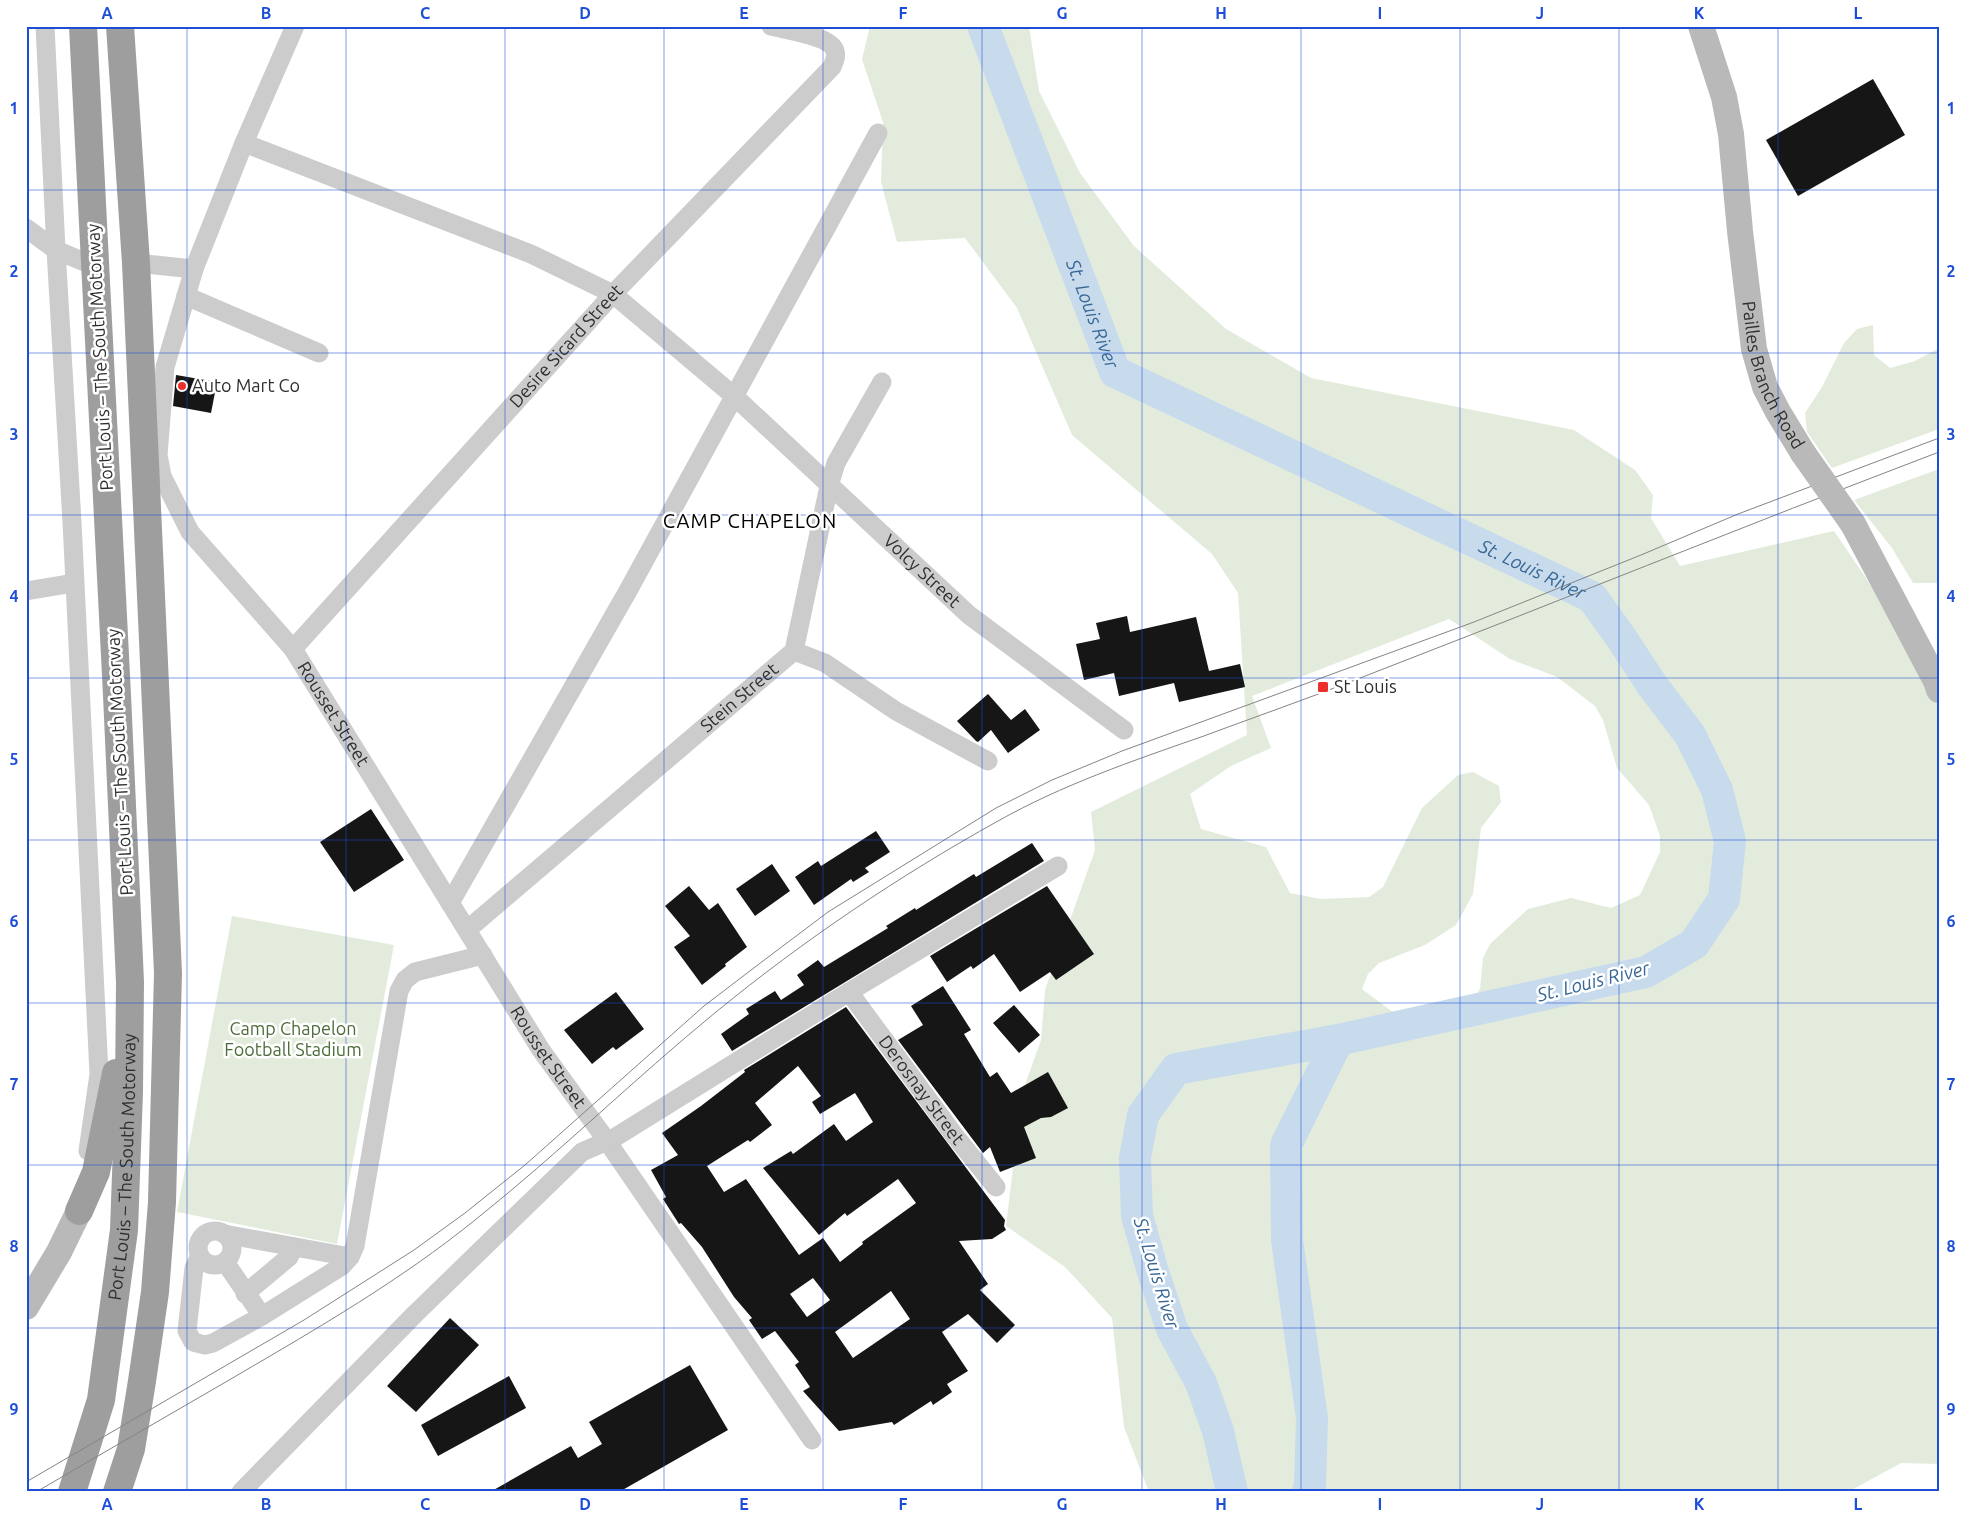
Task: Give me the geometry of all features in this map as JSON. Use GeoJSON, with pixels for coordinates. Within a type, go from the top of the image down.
{"type":"FeatureCollection","features":[{"type":"Feature","properties":{"kind":"highway","name":"Port Louis – The South Motorway"},"geometry":{"type":"LineString","coordinates":[[72,1492],[101,1400],[124,1230],[129,1092],[130,982],[83,26]]}},
{"type":"Feature","properties":{"kind":"highway"},"geometry":{"type":"LineString","coordinates":[[116,1492],[130,1449],[155,1292],[162,1202],[168,973],[136,263],[120,26]]}},
{"type":"Feature","properties":{"kind":"highway"},"geometry":{"type":"LineString","coordinates":[[79,1212],[96,1172],[103,1143],[130,982]]}},
{"type":"Feature","properties":{"kind":"main road","name":"Pailles Branch Road"},"geometry":{"type":"LineString","coordinates":[[1701,26],[1724,97],[1731,134],[1754,349],[1765,387],[1803,453],[1853,524],[1939,690]]}},
{"type":"Feature","properties":{"kind":"main road"},"geometry":{"type":"LineString","coordinates":[[26,1308],[59,1252],[79,1212]]}},
{"type":"Feature","properties":{"kind":"street"},"geometry":{"type":"LineString","coordinates":[[45,26],[99,1074],[79,1212]]}},
{"type":"Feature","properties":{"kind":"street","name":"Rousset Street"},"geometry":{"type":"LineString","coordinates":[[295,26],[244,143],[194,269],[165,367],[158,455],[162,476],[190,532],[293,649],[541,1050],[607,1141],[812,1440]]}},
{"type":"Feature","properties":{"kind":"street","name":"Desire Sicard Street"},"geometry":{"type":"LineString","coordinates":[[293,649],[613,294],[832,67],[836,53],[833,46],[825,40],[771,26]]}},
{"type":"Feature","properties":{"kind":"street"},"geometry":{"type":"LineString","coordinates":[[450,903],[629,589],[878,133]]}},
{"type":"Feature","properties":{"kind":"street","name":"Volcy Street"},"geometry":{"type":"LineString","coordinates":[[244,143],[531,254],[613,294],[734,396],[969,615],[1124,730]]}},
{"type":"Feature","properties":{"kind":"street"},"geometry":{"type":"LineString","coordinates":[[26,228],[56,250],[94,266]]}},
{"type":"Feature","properties":{"kind":"street"},"geometry":{"type":"LineString","coordinates":[[136,263],[194,269]]}},
{"type":"Feature","properties":{"kind":"street"},"geometry":{"type":"LineString","coordinates":[[186,296],[320,353]]}},
{"type":"Feature","properties":{"kind":"street","name":"Stein Street"},"geometry":{"type":"LineString","coordinates":[[467,930],[794,651],[829,486],[836,463],[882,382]]}},
{"type":"Feature","properties":{"kind":"street"},"geometry":{"type":"LineString","coordinates":[[26,591],[74,583]]}},
{"type":"Feature","properties":{"kind":"street"},"geometry":{"type":"LineString","coordinates":[[794,651],[825,664],[896,711],[988,761]]}},
{"type":"Feature","properties":{"kind":"street"},"geometry":{"type":"LineString","coordinates":[[241,1492],[415,1314],[582,1152],[607,1141],[1058,866]]}},
{"type":"Feature","properties":{"kind":"street"},"geometry":{"type":"LineString","coordinates":[[350,1257],[213,1231],[203,1236],[198,1245],[200,1256],[194,1268],[187,1331],[192,1342],[205,1345],[213,1344],[342,1266],[350,1257],[355,1246],[399,991],[405,980],[415,972],[483,955]]}},
{"type":"Feature","properties":{"kind":"street","name":"Derosnay Street"},"geometry":{"type":"LineString","coordinates":[[849,992],[955,1136],[996,1187]]}},
{"type":"Feature","properties":{"kind":"street"},"geometry":{"type":"LineString","coordinates":[[200,1256],[214,1265],[225,1262],[229,1258],[232,1248],[228,1237],[224,1234]]}},
{"type":"Feature","properties":{"kind":"street"},"geometry":{"type":"LineString","coordinates":[[246,1294],[289,1257],[294,1246]]}},
{"type":"Feature","properties":{"kind":"street"},"geometry":{"type":"LineString","coordinates":[[225,1262],[262,1316]]}},
{"type":"Feature","properties":{"kind":"green space"},"geometry":{"type":"Polygon","coordinates":[[[870,26],[1029,26],[1039,91],[1080,173],[1134,246],[1226,329],[1311,378],[1574,430],[1635,470],[1653,495],[1651,518],[1680,566],[1834,531],[1936,681],[1939,691],[1939,1464],[1901,1463],[1848,1492],[1149,1492],[1124,1427],[1112,1318],[1065,1267],[1006,1226],[1022,1093],[1041,1040],[1045,990],[1095,850],[1091,812],[1247,735],[1238,593],[1212,554],[1072,435],[1017,308],[965,238],[897,242],[881,182],[883,122],[862,59],[870,26]],[[1449,619],[1252,696],[1271,748],[1231,766],[1190,794],[1201,829],[1266,847],[1290,893],[1321,899],[1369,897],[1383,887],[1422,808],[1458,775],[1473,772],[1499,786],[1501,802],[1481,828],[1473,894],[1456,925],[1425,945],[1379,963],[1368,974],[1362,989],[1402,1019],[1462,1016],[1480,989],[1483,958],[1490,944],[1528,909],[1571,898],[1611,908],[1640,895],[1660,852],[1660,836],[1649,805],[1617,768],[1603,720],[1595,706],[1557,677],[1510,659],[1449,619]]]}},
{"type":"Feature","properties":{"kind":"green space"},"geometry":{"type":"Polygon","coordinates":[[[1873,325],[1874,355],[1890,368],[1915,361],[1939,348],[1939,429],[1832,468],[1807,432],[1805,413],[1822,387],[1844,343],[1857,329],[1873,325]]]}},
{"type":"Feature","properties":{"kind":"green space"},"geometry":{"type":"Polygon","coordinates":[[[1939,469],[1939,583],[1913,583],[1892,548],[1854,500],[1939,469]]]}},
{"type":"Feature","properties":{"kind":"green space","name":"Camp Chapelon Football Stadium"},"geometry":{"type":"Polygon","coordinates":[[[232,916],[394,945],[337,1244],[177,1212],[232,916]]]}},
{"type":"Feature","properties":{"kind":"building"},"geometry":{"type":"Polygon","coordinates":[[[1873,79],[1905,135],[1798,196],[1766,140],[1873,79]]]}},
{"type":"Feature","properties":{"kind":"building"},"geometry":{"type":"Polygon","coordinates":[[[176,375],[217,382],[211,413],[173,406],[176,375]]]}},
{"type":"Feature","properties":{"kind":"building"},"geometry":{"type":"Polygon","coordinates":[[[1127,616],[1130,632],[1196,617],[1209,671],[1240,664],[1245,687],[1179,702],[1174,683],[1119,696],[1114,673],[1084,680],[1076,644],[1100,639],[1096,623],[1127,616]]]}},
{"type":"Feature","properties":{"kind":"building"},"geometry":{"type":"Polygon","coordinates":[[[988,694],[1011,720],[1025,709],[1040,730],[1008,753],[991,730],[978,742],[976,741],[957,721],[988,694]]]}},
{"type":"Feature","properties":{"kind":"building"},"geometry":{"type":"Polygon","coordinates":[[[371,809],[404,860],[354,892],[320,842],[371,809]]]}},
{"type":"Feature","properties":{"kind":"building"},"geometry":{"type":"Polygon","coordinates":[[[876,831],[890,852],[865,868],[869,872],[853,882],[851,879],[814,905],[795,877],[818,861],[821,866],[876,831]]]}},
{"type":"Feature","properties":{"kind":"building"},"geometry":{"type":"Polygon","coordinates":[[[1032,843],[1044,861],[732,1051],[721,1034],[749,1014],[746,1009],[775,991],[781,1000],[804,985],[797,975],[818,960],[824,967],[888,928],[886,926],[915,908],[916,910],[974,874],[976,877],[1032,843]]]}},
{"type":"Feature","properties":{"kind":"building"},"geometry":{"type":"Polygon","coordinates":[[[772,864],[790,891],[755,916],[736,889],[772,864]]]}},
{"type":"Feature","properties":{"kind":"building"},"geometry":{"type":"Polygon","coordinates":[[[689,886],[709,910],[718,903],[747,947],[702,985],[674,947],[690,936],[665,906],[689,886]]]}},
{"type":"Feature","properties":{"kind":"building"},"geometry":{"type":"Polygon","coordinates":[[[1047,886],[1094,954],[1056,980],[1050,972],[1020,992],[994,954],[973,969],[971,966],[947,982],[930,956],[1047,886]]]}},
{"type":"Feature","properties":{"kind":"building"},"geometry":{"type":"Polygon","coordinates":[[[943,986],[971,1030],[964,1034],[990,1077],[997,1072],[1011,1093],[1048,1072],[1068,1108],[1051,1117],[1041,1118],[1024,1127],[1036,1158],[1000,1172],[990,1147],[983,1153],[898,1040],[923,1025],[911,1006],[943,986]]]}},
{"type":"Feature","properties":{"kind":"building"},"geometry":{"type":"Polygon","coordinates":[[[616,992],[644,1029],[616,1050],[613,1047],[592,1064],[564,1030],[616,992]]]}},
{"type":"Feature","properties":{"kind":"building"},"geometry":{"type":"Polygon","coordinates":[[[1014,1005],[1040,1035],[1019,1053],[993,1023],[1014,1005]]]}},
{"type":"Feature","properties":{"kind":"building"},"geometry":{"type":"Polygon","coordinates":[[[846,1007],[1005,1220],[1004,1226],[1006,1230],[992,1239],[959,1241],[988,1284],[980,1290],[1015,1325],[997,1343],[968,1314],[942,1332],[968,1371],[947,1384],[952,1392],[933,1405],[931,1401],[894,1425],[892,1422],[839,1431],[803,1391],[810,1387],[795,1365],[799,1362],[775,1331],[762,1339],[749,1320],[752,1318],[734,1297],[702,1247],[681,1223],[679,1224],[663,1199],[666,1197],[651,1170],[678,1155],[662,1133],[701,1106],[745,1072],[744,1070],[846,1007]],[[798,1066],[755,1103],[772,1125],[750,1142],[748,1140],[707,1166],[724,1192],[746,1179],[799,1255],[823,1238],[840,1262],[863,1244],[862,1242],[916,1203],[898,1179],[847,1216],[845,1213],[819,1235],[763,1168],[791,1151],[793,1154],[834,1124],[846,1141],[873,1122],[855,1093],[820,1114],[812,1102],[821,1096],[798,1066]],[[813,1278],[790,1294],[807,1317],[830,1300],[813,1278]],[[891,1291],[835,1332],[853,1358],[910,1319],[891,1291]]]}},
{"type":"Feature","properties":{"kind":"building"},"geometry":{"type":"Polygon","coordinates":[[[450,1318],[479,1345],[416,1412],[387,1386],[450,1318]]]}},
{"type":"Feature","properties":{"kind":"building"},"geometry":{"type":"Polygon","coordinates":[[[690,1365],[728,1430],[619,1492],[490,1492],[571,1446],[578,1458],[602,1444],[589,1422],[690,1365]]]}},
{"type":"Feature","properties":{"kind":"building"},"geometry":{"type":"Polygon","coordinates":[[[509,1376],[526,1408],[438,1456],[421,1425],[509,1376]]]}},
{"type":"Feature","properties":{"kind":"waterway","name":"St. Louis River"},"geometry":{"type":"LineString","coordinates":[[983,26],[1115,372],[1592,597],[1652,685],[1690,735],[1717,790],[1730,841],[1724,899],[1694,944],[1646,972],[1338,1040],[1286,1145],[1287,1240],[1312,1418],[1310,1485],[1308,1492]]}},
{"type":"Feature","properties":{"kind":"waterway","name":"St. Louis River"},"geometry":{"type":"LineString","coordinates":[[1232,1492],[1218,1431],[1201,1383],[1172,1329],[1137,1216],[1135,1158],[1143,1115],[1176,1069],[1338,1040]]}},
{"type":"Feature","properties":{"kind":"tram line"},"geometry":{"type":"LineString","coordinates":[[26,1482],[304,1320],[414,1250],[465,1213],[525,1165],[704,1006],[759,964],[828,912],[996,808],[1052,780],[1122,751],[1474,622],[1738,514],[1939,438]]}},
{"type":"Feature","properties":{"kind":"tram line"},"geometry":{"type":"LineString","coordinates":[[36,1492],[298,1340],[418,1263],[506,1195],[655,1063],[749,985],[853,910],[925,864],[998,821],[1047,796],[1098,774],[1336,687],[1939,452]]}},
{"type":"Feature","properties":{"kind":"place","name":"Auto Mart Co"},"geometry":{"type":"Point","coordinates":[182,386]}},
{"type":"Feature","properties":{"kind":"place","name":"St Louis"},"geometry":{"type":"Point","coordinates":[1323,687]}},
{"type":"Feature","properties":{"kind":"district","name":"CAMP CHAPELON"},"geometry":{"type":"Point","coordinates":[750,521]}}]}
